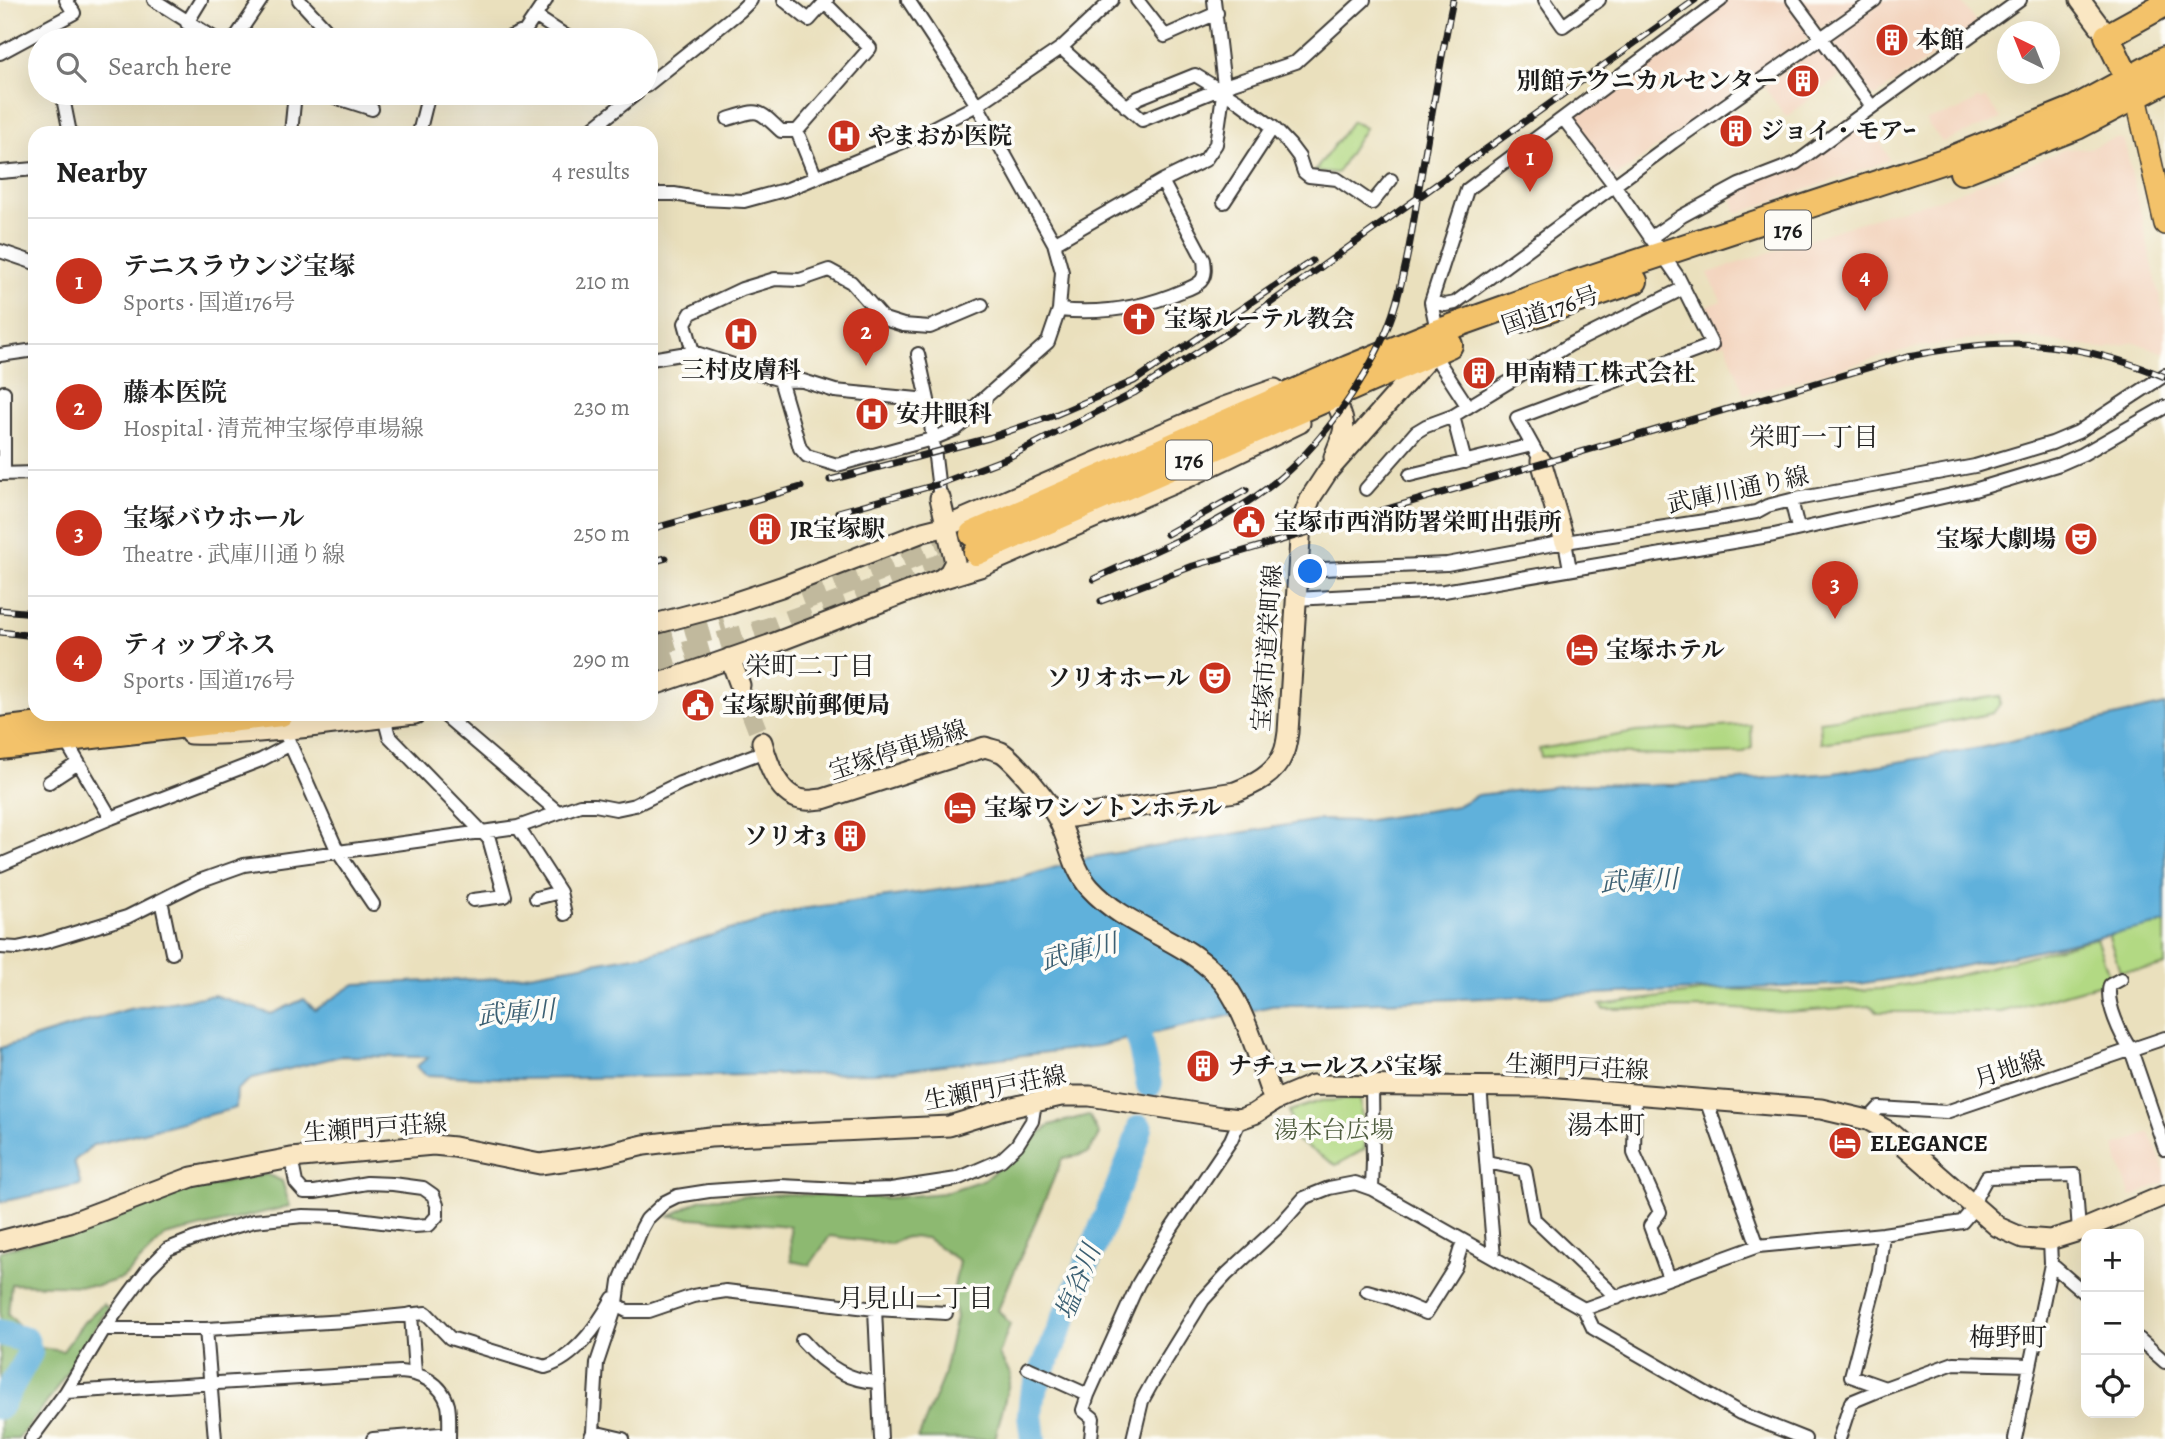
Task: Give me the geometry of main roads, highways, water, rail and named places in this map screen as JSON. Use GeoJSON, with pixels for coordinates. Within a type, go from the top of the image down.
{"type":"FeatureCollection","features":[{"type":"Feature","properties":{"kind":"highway"},"geometry":{"type":"LineString","coordinates":[[2132,88],[2107,36],[2165,4]]}},
{"type":"Feature","properties":{"kind":"highway","name":"国道176号"},"geometry":{"type":"LineString","coordinates":[[2132,88],[2165,59]]}},
{"type":"Feature","properties":{"kind":"highway","name":"国道176号"},"geometry":{"type":"LineString","coordinates":[[970,539],[1348,369],[1667,262],[1947,160],[2073,109],[2132,88],[2165,81]]}},
{"type":"Feature","properties":{"kind":"highway","name":"国道176号"},"geometry":{"type":"LineString","coordinates":[[970,539],[1401,366],[1435,341]]}},
{"type":"Feature","properties":{"kind":"highway"},"geometry":{"type":"LineString","coordinates":[[1,735],[130,723],[284,729]]}},
{"type":"Feature","properties":{"kind":"highway"},"geometry":{"type":"LineString","coordinates":[[1,735],[65,740],[130,723]]}},
{"type":"Feature","properties":{"kind":"main road"},"geometry":{"type":"LineString","coordinates":[[2080,0],[2107,36]]}},
{"type":"Feature","properties":{"kind":"main road"},"geometry":{"type":"LineString","coordinates":[[2132,88],[2165,224]]}},
{"type":"Feature","properties":{"kind":"main road","name":"宝塚市道栄町線"},"geometry":{"type":"LineString","coordinates":[[1061,826],[1097,811],[1235,792],[1255,784],[1271,772],[1283,755],[1288,732],[1301,523],[1311,497],[1328,471],[1435,341]]}},
{"type":"Feature","properties":{"kind":"main road"},"geometry":{"type":"LineString","coordinates":[[658,685],[676,676],[979,567],[1191,476],[1337,404],[1401,366]]}},
{"type":"Feature","properties":{"kind":"main road"},"geometry":{"type":"LineString","coordinates":[[1328,471],[1345,429],[1337,404]]}},
{"type":"Feature","properties":{"kind":"main road"},"geometry":{"type":"LineString","coordinates":[[1536,453],[1564,542]]}},
{"type":"Feature","properties":{"kind":"main road"},"geometry":{"type":"LineString","coordinates":[[940,498],[949,510],[962,515],[970,539],[953,567],[941,579]]}},
{"type":"Feature","properties":{"kind":"main road"},"geometry":{"type":"LineString","coordinates":[[940,498],[947,526],[970,539]]}},
{"type":"Feature","properties":{"kind":"main road"},"geometry":{"type":"LineString","coordinates":[[923,532],[933,522],[940,498]]}},
{"type":"Feature","properties":{"kind":"main road"},"geometry":{"type":"LineString","coordinates":[[658,623],[781,587],[923,532],[947,526],[970,539]]}},
{"type":"Feature","properties":{"kind":"main road"},"geometry":{"type":"LineString","coordinates":[[923,532],[941,539],[951,549],[970,539]]}},
{"type":"Feature","properties":{"kind":"main road"},"geometry":{"type":"LineString","coordinates":[[730,658],[740,685]]}},
{"type":"Feature","properties":{"kind":"main road"},"geometry":{"type":"LineString","coordinates":[[658,677],[676,676]]}},
{"type":"Feature","properties":{"kind":"main road"},"geometry":{"type":"LineString","coordinates":[[1,735],[32,721]]}},
{"type":"Feature","properties":{"kind":"main road"},"geometry":{"type":"LineString","coordinates":[[284,729],[357,721]]}},
{"type":"Feature","properties":{"kind":"main road","name":"宝塚停車場線"},"geometry":{"type":"LineString","coordinates":[[763,747],[780,785],[791,795],[803,800],[823,799],[985,747],[1002,752],[1018,766],[1061,826],[1077,868],[1089,887],[1109,906],[1186,950],[1224,983],[1237,1003],[1274,1101]]}},
{"type":"Feature","properties":{"kind":"main road","name":"生瀬門戸荘線"},"geometry":{"type":"LineString","coordinates":[[0,1241],[70,1223],[192,1177],[291,1158],[433,1145],[541,1164],[598,1156],[645,1145],[710,1137],[949,1126],[1004,1109],[1061,1096],[1090,1096],[1240,1119],[1312,1085],[1546,1087],[1821,1109],[1868,1120],[1888,1131],[1974,1208],[1998,1227],[2023,1238],[2050,1240],[2079,1231],[2165,1195]]}},
{"type":"Feature","properties":{"kind":"water","name":"武庫川"},"geometry":{"type":"Polygon","coordinates":[[[2165,705],[2165,923],[1930,973],[1858,984],[1272,1006],[1098,1046],[877,1073],[521,1079],[426,1075],[416,1067],[428,1057],[341,1056],[253,1078],[237,1090],[236,1108],[93,1145],[74,1161],[81,1185],[0,1202],[0,1048],[129,1009],[214,995],[271,1014],[304,999],[315,1010],[355,984],[506,978],[652,953],[801,909],[1017,879],[1086,858],[1318,820],[1364,821],[1457,806],[1477,795],[1578,784],[1674,785],[1834,773],[1980,748],[2165,705]]]}},
{"type":"Feature","properties":{"kind":"waterway","name":"塩谷川"},"geometry":{"type":"LineString","coordinates":[[1149,1085],[1138,1035],[1152,1004]]}},
{"type":"Feature","properties":{"kind":"waterway","name":"塩谷川"},"geometry":{"type":"LineString","coordinates":[[1033,1439],[1030,1415],[1032,1396],[1132,1154],[1140,1128]]}},
{"type":"Feature","properties":{"kind":"waterway"},"geometry":{"type":"LineString","coordinates":[[0,1333],[26,1340],[30,1353],[0,1406]]}},
{"type":"Feature","properties":{"kind":"tunnel"},"geometry":{"type":"LineString","coordinates":[[802,599],[971,534]]}},
{"type":"Feature","properties":{"kind":"tunnel"},"geometry":{"type":"LineString","coordinates":[[658,662],[770,629],[972,554]]}},
{"type":"Feature","properties":{"kind":"tunnel"},"geometry":{"type":"LineString","coordinates":[[658,643],[725,625]]}},
{"type":"Feature","properties":{"kind":"tunnel"},"geometry":{"type":"LineString","coordinates":[[740,685],[762,742]]}},
{"type":"Feature","properties":{"kind":"railway"},"geometry":{"type":"LineString","coordinates":[[1094,579],[1191,534],[1259,494],[1298,461],[1350,398],[1377,350],[1396,303],[1412,231],[1453,0]]}},
{"type":"Feature","properties":{"kind":"railway"},"geometry":{"type":"LineString","coordinates":[[838,512],[939,484],[1007,458],[1134,393],[1234,329],[1695,0]]}},
{"type":"Feature","properties":{"kind":"railway"},"geometry":{"type":"LineString","coordinates":[[830,480],[989,438],[1055,415],[1134,381],[1312,261]]}},
{"type":"Feature","properties":{"kind":"railway"},"geometry":{"type":"LineString","coordinates":[[1101,601],[1193,566],[1908,356],[1976,346],[2036,345],[2092,353],[2165,377]]}},
{"type":"Feature","properties":{"kind":"railway"},"geometry":{"type":"LineString","coordinates":[[658,527],[801,487]]}},
{"type":"Feature","properties":{"kind":"railway"},"geometry":{"type":"LineString","coordinates":[[1167,534],[1246,490]]}},
{"type":"Feature","properties":{"kind":"railway"},"geometry":{"type":"LineString","coordinates":[[658,560],[666,558]]}},
{"type":"Feature","properties":{"kind":"railway"},"geometry":{"type":"LineString","coordinates":[[0,610],[28,612]]}},
{"type":"Feature","properties":{"kind":"railway"},"geometry":{"type":"LineString","coordinates":[[0,632],[28,635]]}},
{"type":"Feature","properties":{"kind":"place","name":"本館"},"geometry":{"type":"Point","coordinates":[1892,40]}},
{"type":"Feature","properties":{"kind":"place","name":"別館テクニカルセンター"},"geometry":{"type":"Point","coordinates":[1803,81]}},
{"type":"Feature","properties":{"kind":"place","name":"ジョイ・モアｰ"},"geometry":{"type":"Point","coordinates":[1736,131]}},
{"type":"Feature","properties":{"kind":"place","name":"やまおか医院"},"geometry":{"type":"Point","coordinates":[844,136]}},
{"type":"Feature","properties":{"kind":"place","name":"テニスラウンジ宝塚"},"geometry":{"type":"Point","coordinates":[1530,192]}},
{"type":"Feature","properties":{"kind":"place","name":"ティップネス"},"geometry":{"type":"Point","coordinates":[1865,311]}},
{"type":"Feature","properties":{"kind":"place","name":"宝塚ルーテル教会"},"geometry":{"type":"Point","coordinates":[1139,319]}},
{"type":"Feature","properties":{"kind":"place","name":"三村皮膚科"},"geometry":{"type":"Point","coordinates":[741,334]}},
{"type":"Feature","properties":{"kind":"place","name":"藤本医院"},"geometry":{"type":"Point","coordinates":[866,366]}},
{"type":"Feature","properties":{"kind":"place","name":"甲南精工株式会社"},"geometry":{"type":"Point","coordinates":[1479,373]}},
{"type":"Feature","properties":{"kind":"place","name":"安井眼科"},"geometry":{"type":"Point","coordinates":[872,414]}},
{"type":"Feature","properties":{"kind":"place","name":"宝塚市西消防署栄町出張所"},"geometry":{"type":"Point","coordinates":[1249,522]}},
{"type":"Feature","properties":{"kind":"place","name":"JR宝塚駅"},"geometry":{"type":"Point","coordinates":[765,529]}},
{"type":"Feature","properties":{"kind":"place","name":"宝塚大劇場"},"geometry":{"type":"Point","coordinates":[2081,539]}},
{"type":"Feature","properties":{"kind":"place","name":"宝塚バウホール"},"geometry":{"type":"Point","coordinates":[1835,619]}},
{"type":"Feature","properties":{"kind":"place","name":"宝塚ホテル"},"geometry":{"type":"Point","coordinates":[1582,650]}},
{"type":"Feature","properties":{"kind":"place","name":"ソリオホール"},"geometry":{"type":"Point","coordinates":[1215,678]}},
{"type":"Feature","properties":{"kind":"place","name":"宝塚駅前郵便局"},"geometry":{"type":"Point","coordinates":[698,705]}},
{"type":"Feature","properties":{"kind":"place","name":"宝塚ワシントンホテル"},"geometry":{"type":"Point","coordinates":[960,808]}},
{"type":"Feature","properties":{"kind":"place","name":"ソリオ3"},"geometry":{"type":"Point","coordinates":[850,836]}},
{"type":"Feature","properties":{"kind":"place","name":"ナチュールスパ宝塚"},"geometry":{"type":"Point","coordinates":[1203,1066]}},
{"type":"Feature","properties":{"kind":"place","name":"ELEGANCE"},"geometry":{"type":"Point","coordinates":[1845,1143]}},
{"type":"Feature","properties":{"kind":"district","name":"栄町一丁目"},"geometry":{"type":"Point","coordinates":[1814,437]}},
{"type":"Feature","properties":{"kind":"district","name":"栄町二丁目"},"geometry":{"type":"Point","coordinates":[810,666]}},
{"type":"Feature","properties":{"kind":"district","name":"湯本町"},"geometry":{"type":"Point","coordinates":[1606,1125]}},
{"type":"Feature","properties":{"kind":"district","name":"月見山一丁目"},"geometry":{"type":"Point","coordinates":[916,1298]}},
{"type":"Feature","properties":{"kind":"district","name":"梅野町"},"geometry":{"type":"Point","coordinates":[2008,1337]}},
{"type":"Feature","properties":{"kind":"park label","name":"湯本台広場"},"geometry":{"type":"Point","coordinates":[1334,1130]}}]}
